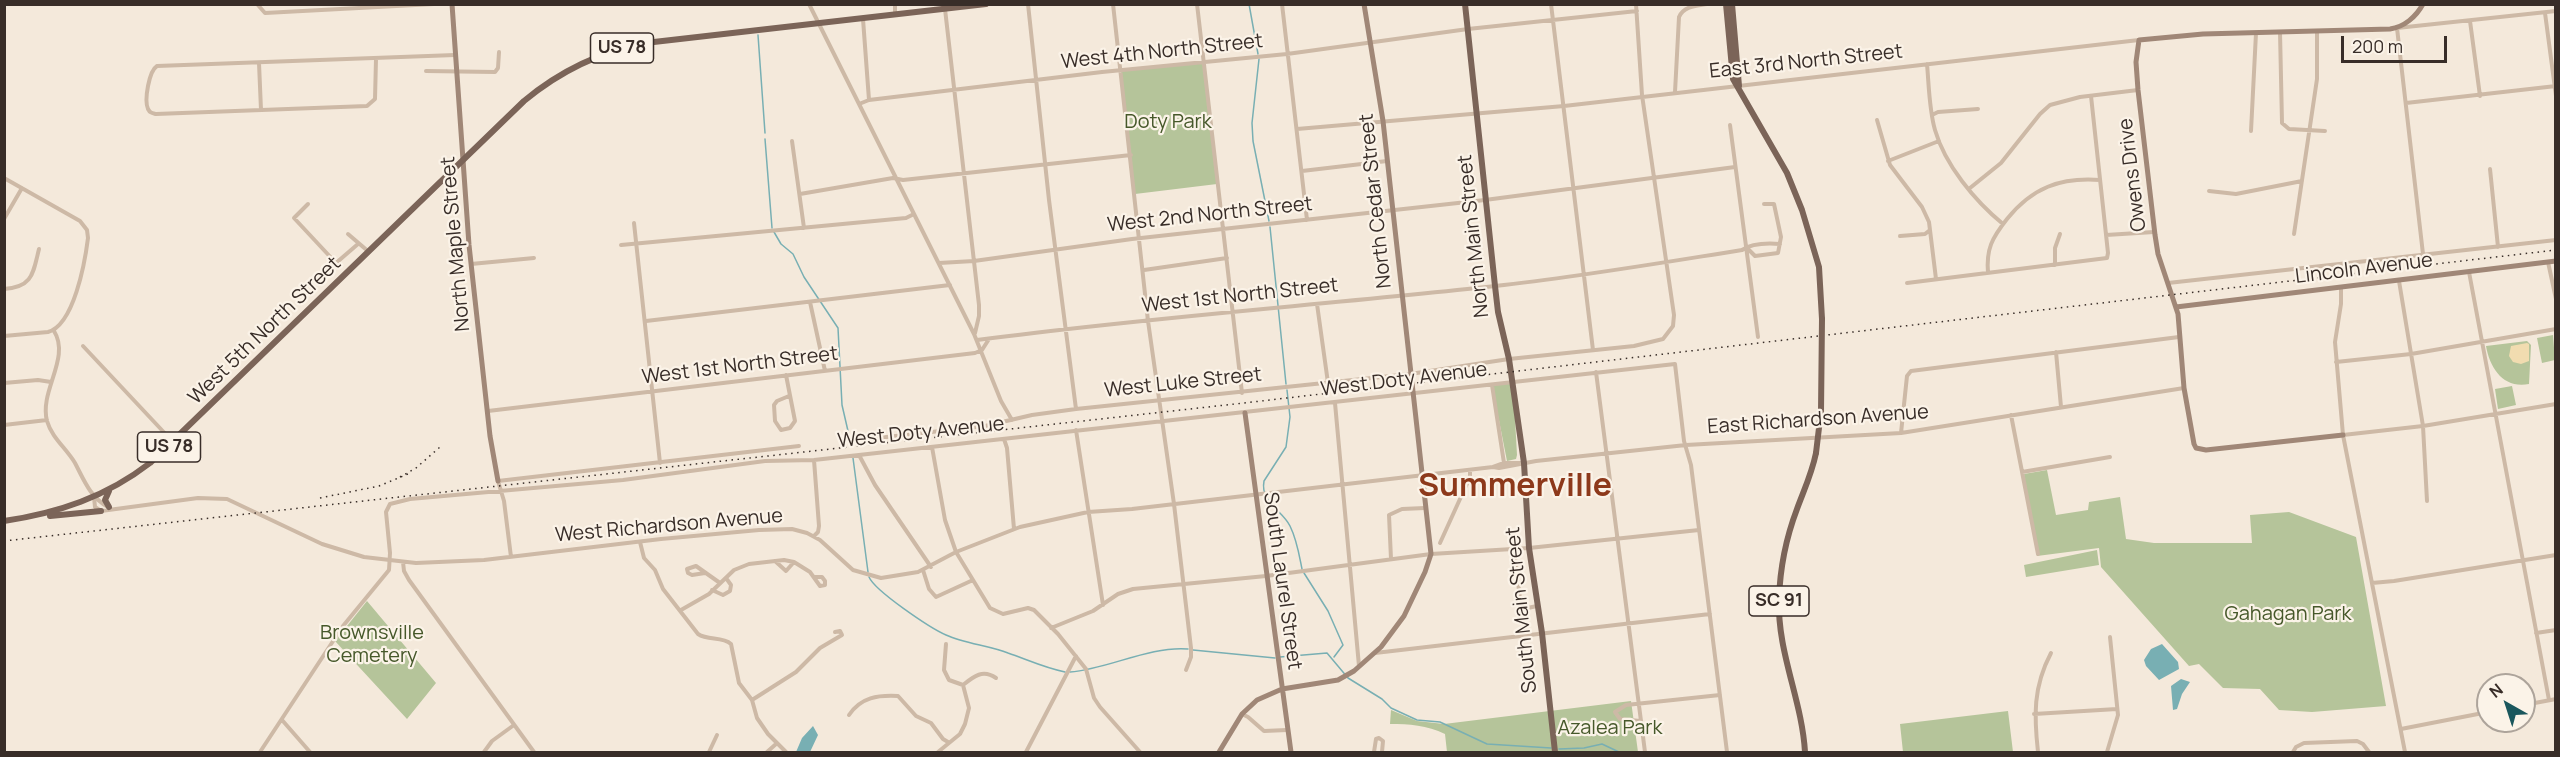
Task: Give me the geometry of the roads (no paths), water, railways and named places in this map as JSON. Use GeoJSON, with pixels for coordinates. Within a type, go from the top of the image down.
{"type":"FeatureCollection","features":[{"type":"Feature","properties":{"kind":"main road","name":"US 78"},"geometry":{"type":"LineString","coordinates":[[463,160],[538,89],[565,71],[601,54],[645,43],[862,20],[955,6],[986,4]]}},
{"type":"Feature","properties":{"kind":"main road","name":"North Main Street"},"geometry":{"type":"LineString","coordinates":[[1465,4],[1498,312],[1513,382],[1524,463]]}},
{"type":"Feature","properties":{"kind":"main road","name":"SC 91"},"geometry":{"type":"LineString","coordinates":[[1726,4],[1733,79],[1739,86]]}},
{"type":"Feature","properties":{"kind":"main road","name":"SC 91"},"geometry":{"type":"LineString","coordinates":[[1732,4],[1739,86],[1747,106],[1787,173],[1802,210],[1818,267],[1822,319],[1821,411],[1816,453],[1787,541],[1779,599],[1781,639],[1803,730],[1805,753]]}},
{"type":"Feature","properties":{"kind":"main road","name":"West 5th North Street"},"geometry":{"type":"LineString","coordinates":[[4,521],[47,514],[94,497],[110,490],[141,470],[173,442],[463,160]]}},
{"type":"Feature","properties":{"kind":"main road","name":"South Main Street"},"geometry":{"type":"LineString","coordinates":[[1524,463],[1528,495],[1529,548],[1542,633],[1555,753]]}},
{"type":"Feature","properties":{"kind":"main road"},"geometry":{"type":"LineString","coordinates":[[109,507],[105,500],[110,490]]}},
{"type":"Feature","properties":{"kind":"main road"},"geometry":{"type":"LineString","coordinates":[[47,514],[54,516],[101,511]]}},
{"type":"Feature","properties":{"kind":"street"},"geometry":{"type":"LineString","coordinates":[[257,4],[265,13],[434,4]]}},
{"type":"Feature","properties":{"kind":"street","name":"North Maple Street"},"geometry":{"type":"LineString","coordinates":[[452,4],[471,264],[498,481]]}},
{"type":"Feature","properties":{"kind":"street"},"geometry":{"type":"LineString","coordinates":[[809,4],[982,350],[1001,401],[1012,420]]}},
{"type":"Feature","properties":{"kind":"street"},"geometry":{"type":"LineString","coordinates":[[895,4],[895,16]]}},
{"type":"Feature","properties":{"kind":"street"},"geometry":{"type":"LineString","coordinates":[[1028,4],[1076,410]]}},
{"type":"Feature","properties":{"kind":"street"},"geometry":{"type":"LineString","coordinates":[[1113,4],[1148,321],[1174,504],[1191,650],[1186,670]]}},
{"type":"Feature","properties":{"kind":"street"},"geometry":{"type":"LineString","coordinates":[[1197,4],[1242,393]]}},
{"type":"Feature","properties":{"kind":"street"},"geometry":{"type":"LineString","coordinates":[[1282,4],[1307,220]]}},
{"type":"Feature","properties":{"kind":"street","name":"North Cedar Street"},"geometry":{"type":"LineString","coordinates":[[1364,4],[1383,121],[1394,209],[1431,554]]}},
{"type":"Feature","properties":{"kind":"street"},"geometry":{"type":"LineString","coordinates":[[1551,4],[1593,350]]}},
{"type":"Feature","properties":{"kind":"street"},"geometry":{"type":"LineString","coordinates":[[1636,4],[1642,95],[1667,262]]}},
{"type":"Feature","properties":{"kind":"street"},"geometry":{"type":"LineString","coordinates":[[1675,92],[1679,17],[1682,11],[1689,7],[1707,4]]}},
{"type":"Feature","properties":{"kind":"street"},"geometry":{"type":"LineString","coordinates":[[2397,28],[2414,18],[2423,4]]}},
{"type":"Feature","properties":{"kind":"street"},"geometry":{"type":"LineString","coordinates":[[945,9],[980,313],[974,334]]}},
{"type":"Feature","properties":{"kind":"street","name":"West 4th North Street"},"geometry":{"type":"LineString","coordinates":[[860,104],[869,100],[1287,54],[1468,29],[1636,11]]}},
{"type":"Feature","properties":{"kind":"street"},"geometry":{"type":"LineString","coordinates":[[2139,40],[2256,32],[2397,28],[2556,11]]}},
{"type":"Feature","properties":{"kind":"street"},"geometry":{"type":"LineString","coordinates":[[2545,13],[2556,96]]}},
{"type":"Feature","properties":{"kind":"street"},"geometry":{"type":"LineString","coordinates":[[862,20],[869,100]]}},
{"type":"Feature","properties":{"kind":"street"},"geometry":{"type":"LineString","coordinates":[[2470,21],[2480,96]]}},
{"type":"Feature","properties":{"kind":"street"},"geometry":{"type":"LineString","coordinates":[[2397,28],[2423,254]]}},
{"type":"Feature","properties":{"kind":"street"},"geometry":{"type":"LineString","coordinates":[[2280,31],[2282,123],[2289,129],[2325,130]]}},
{"type":"Feature","properties":{"kind":"street"},"geometry":{"type":"LineString","coordinates":[[2251,131],[2256,32]]}},
{"type":"Feature","properties":{"kind":"street"},"geometry":{"type":"LineString","coordinates":[[2294,234],[2317,79],[2317,32]]}},
{"type":"Feature","properties":{"kind":"street","name":"East 3rd North Street"},"geometry":{"type":"LineString","coordinates":[[1297,129],[1564,106],[1642,95],[2139,40]]}},
{"type":"Feature","properties":{"kind":"street","name":"Owens Drive"},"geometry":{"type":"LineString","coordinates":[[2139,40],[2136,62],[2138,90],[2154,232],[2158,254],[2178,314],[2184,388],[2194,444],[2200,450],[2343,435]]}},
{"type":"Feature","properties":{"kind":"street"},"geometry":{"type":"LineString","coordinates":[[426,71],[495,72],[498,68],[499,52]]}},
{"type":"Feature","properties":{"kind":"street"},"geometry":{"type":"LineString","coordinates":[[376,59],[375,95],[371,105],[156,114],[150,112],[147,106],[150,74],[157,66],[455,55]]}},
{"type":"Feature","properties":{"kind":"street"},"geometry":{"type":"LineString","coordinates":[[259,63],[261,110]]}},
{"type":"Feature","properties":{"kind":"street"},"geometry":{"type":"LineString","coordinates":[[1927,64],[1932,115],[1946,156],[1981,203],[2003,224]]}},
{"type":"Feature","properties":{"kind":"street"},"geometry":{"type":"LineString","coordinates":[[2406,103],[2555,86]]}},
{"type":"Feature","properties":{"kind":"street"},"geometry":{"type":"LineString","coordinates":[[1970,188],[2001,163],[2046,108],[2059,101],[2138,90]]}},
{"type":"Feature","properties":{"kind":"street"},"geometry":{"type":"LineString","coordinates":[[1907,283],[2104,259],[2108,253],[2091,96]]}},
{"type":"Feature","properties":{"kind":"street"},"geometry":{"type":"LineString","coordinates":[[1932,115],[1938,112],[1978,109]]}},
{"type":"Feature","properties":{"kind":"street"},"geometry":{"type":"LineString","coordinates":[[1878,120],[1888,161],[1895,174],[1922,207],[1930,230],[1936,279]]}},
{"type":"Feature","properties":{"kind":"street"},"geometry":{"type":"LineString","coordinates":[[1730,125],[1758,337]]}},
{"type":"Feature","properties":{"kind":"street"},"geometry":{"type":"LineString","coordinates":[[792,141],[804,228]]}},
{"type":"Feature","properties":{"kind":"street"},"geometry":{"type":"LineString","coordinates":[[1888,161],[1939,141]]}},
{"type":"Feature","properties":{"kind":"street"},"geometry":{"type":"LineString","coordinates":[[800,194],[897,178],[903,180],[1131,155]]}},
{"type":"Feature","properties":{"kind":"street"},"geometry":{"type":"LineString","coordinates":[[1302,171],[1387,161]]}},
{"type":"Feature","properties":{"kind":"street","name":"West 2nd North Street"},"geometry":{"type":"LineString","coordinates":[[939,263],[974,261],[1140,238],[1485,200],[1735,166]]}},
{"type":"Feature","properties":{"kind":"street"},"geometry":{"type":"LineString","coordinates":[[2490,169],[2498,247]]}},
{"type":"Feature","properties":{"kind":"street"},"geometry":{"type":"LineString","coordinates":[[4,178],[80,221],[89,229],[87,249],[67,317],[54,331],[4,336]]}},
{"type":"Feature","properties":{"kind":"street"},"geometry":{"type":"LineString","coordinates":[[1988,273],[1988,249],[1993,236],[2027,197],[2047,186],[2100,180]]}},
{"type":"Feature","properties":{"kind":"street"},"geometry":{"type":"LineString","coordinates":[[2209,191],[2236,194],[2302,181]]}},
{"type":"Feature","properties":{"kind":"street"},"geometry":{"type":"LineString","coordinates":[[4,219],[22,188]]}},
{"type":"Feature","properties":{"kind":"street"},"geometry":{"type":"LineString","coordinates":[[308,204],[294,218],[336,263],[358,244]]}},
{"type":"Feature","properties":{"kind":"street"},"geometry":{"type":"LineString","coordinates":[[1746,246],[1755,256],[1778,253],[1779,225],[1774,204],[1764,204]]}},
{"type":"Feature","properties":{"kind":"street"},"geometry":{"type":"LineString","coordinates":[[621,244],[906,218],[914,214]]}},
{"type":"Feature","properties":{"kind":"street"},"geometry":{"type":"LineString","coordinates":[[634,223],[660,463]]}},
{"type":"Feature","properties":{"kind":"street"},"geometry":{"type":"LineString","coordinates":[[1900,236],[1924,234],[1930,230]]}},
{"type":"Feature","properties":{"kind":"street"},"geometry":{"type":"LineString","coordinates":[[2106,235],[2154,232]]}},
{"type":"Feature","properties":{"kind":"street"},"geometry":{"type":"LineString","coordinates":[[348,234],[369,252]]}},
{"type":"Feature","properties":{"kind":"street"},"geometry":{"type":"LineString","coordinates":[[2055,265],[2055,248],[2060,234]]}},
{"type":"Feature","properties":{"kind":"street"},"geometry":{"type":"LineString","coordinates":[[2168,283],[2556,240]]}},
{"type":"Feature","properties":{"kind":"street","name":"West 1st North Street"},"geometry":{"type":"LineString","coordinates":[[977,340],[1067,328],[1495,286],[1667,262],[1742,250],[1746,246],[1780,244]]}},
{"type":"Feature","properties":{"kind":"street"},"geometry":{"type":"LineString","coordinates":[[4,289],[21,286],[31,278],[39,249]]}},
{"type":"Feature","properties":{"kind":"street"},"geometry":{"type":"LineString","coordinates":[[471,264],[534,258]]}},
{"type":"Feature","properties":{"kind":"street"},"geometry":{"type":"LineString","coordinates":[[1144,270],[1227,258]]}},
{"type":"Feature","properties":{"kind":"street","name":"Lincoln Avenue"},"geometry":{"type":"LineString","coordinates":[[2176,307],[2556,261]]}},
{"type":"Feature","properties":{"kind":"street","name":"West Luke Street"},"geometry":{"type":"LineString","coordinates":[[860,440],[985,426],[1076,410],[1410,374],[1509,359],[1653,343],[1663,339],[1673,326],[1674,315],[1667,262]]}},
{"type":"Feature","properties":{"kind":"street"},"geometry":{"type":"LineString","coordinates":[[2548,262],[2556,299]]}},
{"type":"Feature","properties":{"kind":"street"},"geometry":{"type":"LineString","coordinates":[[2469,271],[2521,560],[2549,700]]}},
{"type":"Feature","properties":{"kind":"street"},"geometry":{"type":"LineString","coordinates":[[2400,281],[2423,426],[2427,501]]}},
{"type":"Feature","properties":{"kind":"street"},"geometry":{"type":"LineString","coordinates":[[646,321],[950,285]]}},
{"type":"Feature","properties":{"kind":"street"},"geometry":{"type":"LineString","coordinates":[[2341,288],[2335,342],[2343,435],[2405,753]]}},
{"type":"Feature","properties":{"kind":"street"},"geometry":{"type":"LineString","coordinates":[[810,302],[825,371]]}},
{"type":"Feature","properties":{"kind":"street"},"geometry":{"type":"LineString","coordinates":[[1317,304],[1328,382]]}},
{"type":"Feature","properties":{"kind":"street"},"geometry":{"type":"LineString","coordinates":[[2178,314],[2188,305]]}},
{"type":"Feature","properties":{"kind":"street"},"geometry":{"type":"LineString","coordinates":[[2336,362],[2411,354],[2556,329]]}},
{"type":"Feature","properties":{"kind":"street"},"geometry":{"type":"LineString","coordinates":[[54,331],[59,350],[47,400],[47,420],[54,436],[73,460],[94,497],[95,507],[101,511]]}},
{"type":"Feature","properties":{"kind":"street"},"geometry":{"type":"LineString","coordinates":[[1901,433],[1907,376],[1911,371],[2179,337]]}},
{"type":"Feature","properties":{"kind":"street"},"geometry":{"type":"LineString","coordinates":[[982,350],[989,338]]}},
{"type":"Feature","properties":{"kind":"street"},"geometry":{"type":"LineString","coordinates":[[83,346],[173,442]]}},
{"type":"Feature","properties":{"kind":"street","name":"West 1st North Street"},"geometry":{"type":"LineString","coordinates":[[488,411],[975,353],[982,350]]}},
{"type":"Feature","properties":{"kind":"street"},"geometry":{"type":"LineString","coordinates":[[2056,352],[2061,407]]}},
{"type":"Feature","properties":{"kind":"street","name":"West Doty Avenue"},"geometry":{"type":"LineString","coordinates":[[390,561],[386,512],[390,504],[410,500],[622,480],[765,461],[814,460],[1076,430],[1335,404],[1675,364],[1686,445]]}},
{"type":"Feature","properties":{"kind":"street"},"geometry":{"type":"LineString","coordinates":[[1596,372],[1645,753]]}},
{"type":"Feature","properties":{"kind":"street"},"geometry":{"type":"LineString","coordinates":[[786,375],[795,421],[790,428],[781,430],[775,421],[774,405],[777,401],[789,396]]}},
{"type":"Feature","properties":{"kind":"street"},"geometry":{"type":"LineString","coordinates":[[4,383],[38,380],[51,382]]}},
{"type":"Feature","properties":{"kind":"street"},"geometry":{"type":"LineString","coordinates":[[1492,385],[1504,463]]}},
{"type":"Feature","properties":{"kind":"street","name":"East Richardson Avenue"},"geometry":{"type":"LineString","coordinates":[[1524,463],[1686,445],[1901,433],[2184,388]]}},
{"type":"Feature","properties":{"kind":"street"},"geometry":{"type":"LineString","coordinates":[[1335,404],[1359,666]]}},
{"type":"Feature","properties":{"kind":"street"},"geometry":{"type":"LineString","coordinates":[[2343,435],[2423,426],[2556,404]]}},
{"type":"Feature","properties":{"kind":"street","name":"South Laurel Street"},"geometry":{"type":"LineString","coordinates":[[1245,413],[1291,753]]}},
{"type":"Feature","properties":{"kind":"street"},"geometry":{"type":"LineString","coordinates":[[2011,415],[2038,554]]}},
{"type":"Feature","properties":{"kind":"street"},"geometry":{"type":"LineString","coordinates":[[4,425],[47,420]]}},
{"type":"Feature","properties":{"kind":"street"},"geometry":{"type":"LineString","coordinates":[[1076,430],[1103,605]]}},
{"type":"Feature","properties":{"kind":"street"},"geometry":{"type":"LineString","coordinates":[[1004,439],[1007,448],[1014,529]]}},
{"type":"Feature","properties":{"kind":"street"},"geometry":{"type":"LineString","coordinates":[[1686,445],[1690,458],[1727,753]]}},
{"type":"Feature","properties":{"kind":"street"},"geometry":{"type":"LineString","coordinates":[[511,556],[498,481],[799,446]]}},
{"type":"Feature","properties":{"kind":"street"},"geometry":{"type":"LineString","coordinates":[[932,447],[945,520],[956,552],[993,611],[1003,614],[1028,608],[1034,610],[1076,656],[1086,670],[1094,698],[1140,753]]}},
{"type":"Feature","properties":{"kind":"street"},"geometry":{"type":"LineString","coordinates":[[859,455],[875,485],[931,567]]}},
{"type":"Feature","properties":{"kind":"street"},"geometry":{"type":"LineString","coordinates":[[2022,472],[2110,457]]}},
{"type":"Feature","properties":{"kind":"street"},"geometry":{"type":"LineString","coordinates":[[813,536],[818,532],[819,526],[814,460]]}},
{"type":"Feature","properties":{"kind":"street","name":"West Richardson Avenue"},"geometry":{"type":"LineString","coordinates":[[101,511],[198,498],[227,499],[322,544],[363,556],[403,562],[447,563],[640,542],[784,529],[799,530],[827,545],[853,570],[866,575],[889,578],[931,567],[956,552],[1014,529],[1088,512],[1422,476],[1493,467],[1518,461],[1524,463]]}},
{"type":"Feature","properties":{"kind":"street","name":"West Richardson Avenue"},"geometry":{"type":"LineString","coordinates":[[1493,467],[1503,468],[1524,463]]}},
{"type":"Feature","properties":{"kind":"street"},"geometry":{"type":"LineString","coordinates":[[1440,543],[1470,477],[1470,470]]}},
{"type":"Feature","properties":{"kind":"street","name":"West Richardson Avenue"},"geometry":{"type":"LineString","coordinates":[[94,497],[109,507],[120,508]]}},
{"type":"Feature","properties":{"kind":"street"},"geometry":{"type":"LineString","coordinates":[[1391,559],[1389,515],[1402,509],[1425,508]]}},
{"type":"Feature","properties":{"kind":"street"},"geometry":{"type":"LineString","coordinates":[[1051,628],[1103,605],[1128,590],[1266,576],[1348,563],[1431,554],[1529,548],[1699,530]]}},
{"type":"Feature","properties":{"kind":"street"},"geometry":{"type":"LineString","coordinates":[[640,542],[644,558],[655,570],[663,589],[698,634],[704,638],[726,640],[731,644],[739,683],[752,700],[757,717],[776,744],[786,753]]}},
{"type":"Feature","properties":{"kind":"street"},"geometry":{"type":"LineString","coordinates":[[1514,549],[1521,607],[1523,609],[1537,606]]}},
{"type":"Feature","properties":{"kind":"street"},"geometry":{"type":"LineString","coordinates":[[1219,753],[1242,714],[1257,700],[1282,689],[1344,678],[1374,653],[1398,625],[1425,572],[1431,554]]}},
{"type":"Feature","properties":{"kind":"street"},"geometry":{"type":"LineString","coordinates":[[2372,583],[2556,555]]}},
{"type":"Feature","properties":{"kind":"street"},"geometry":{"type":"LineString","coordinates":[[260,753],[343,626],[381,582],[389,570],[390,561]]}},
{"type":"Feature","properties":{"kind":"street"},"geometry":{"type":"LineString","coordinates":[[681,610],[712,590],[742,566],[774,561],[794,562],[814,577]]}},
{"type":"Feature","properties":{"kind":"street"},"geometry":{"type":"LineString","coordinates":[[774,561],[783,571],[790,568],[794,562]]}},
{"type":"Feature","properties":{"kind":"street"},"geometry":{"type":"LineString","coordinates":[[403,562],[409,580],[534,753]]}},
{"type":"Feature","properties":{"kind":"street"},"geometry":{"type":"LineString","coordinates":[[923,570],[929,589],[936,597],[973,580]]}},
{"type":"Feature","properties":{"kind":"street"},"geometry":{"type":"LineString","coordinates":[[705,573],[720,583]]}},
{"type":"Feature","properties":{"kind":"street"},"geometry":{"type":"LineString","coordinates":[[712,590],[723,595],[730,591],[731,585],[726,578]]}},
{"type":"Feature","properties":{"kind":"street"},"geometry":{"type":"LineString","coordinates":[[1374,653],[1710,614]]}},
{"type":"Feature","properties":{"kind":"street"},"geometry":{"type":"LineString","coordinates":[[2536,633],[2556,630]]}},
{"type":"Feature","properties":{"kind":"street"},"geometry":{"type":"LineString","coordinates":[[752,700],[796,672],[820,648],[842,635],[840,631],[835,632]]}},
{"type":"Feature","properties":{"kind":"street"},"geometry":{"type":"LineString","coordinates":[[2107,753],[2116,724],[2117,709],[2110,637]]}},
{"type":"Feature","properties":{"kind":"street"},"geometry":{"type":"LineString","coordinates":[[946,644],[948,680],[963,685],[982,674],[989,674],[996,678]]}},
{"type":"Feature","properties":{"kind":"street"},"geometry":{"type":"LineString","coordinates":[[2038,753],[2034,714],[2045,663],[2050,653]]}},
{"type":"Feature","properties":{"kind":"street"},"geometry":{"type":"LineString","coordinates":[[1026,753],[1076,656]]}},
{"type":"Feature","properties":{"kind":"street"},"geometry":{"type":"LineString","coordinates":[[938,753],[962,731],[969,712],[963,685]]}},
{"type":"Feature","properties":{"kind":"street"},"geometry":{"type":"LineString","coordinates":[[1641,721],[1620,719],[1615,714],[1626,705],[1720,695]]}},
{"type":"Feature","properties":{"kind":"street"},"geometry":{"type":"LineString","coordinates":[[849,715],[863,701],[885,696],[898,696],[916,716],[931,723],[942,739],[949,743]]}},
{"type":"Feature","properties":{"kind":"street"},"geometry":{"type":"LineString","coordinates":[[2536,703],[2556,699]]}},
{"type":"Feature","properties":{"kind":"street"},"geometry":{"type":"LineString","coordinates":[[2034,714],[2117,709]]}},
{"type":"Feature","properties":{"kind":"street"},"geometry":{"type":"LineString","coordinates":[[1242,714],[1264,731],[1287,730]]}},
{"type":"Feature","properties":{"kind":"street"},"geometry":{"type":"LineString","coordinates":[[2401,729],[2476,714]]}},
{"type":"Feature","properties":{"kind":"street"},"geometry":{"type":"LineString","coordinates":[[282,720],[310,753]]}},
{"type":"Feature","properties":{"kind":"street"},"geometry":{"type":"LineString","coordinates":[[484,753],[492,741],[514,725]]}},
{"type":"Feature","properties":{"kind":"street"},"geometry":{"type":"LineString","coordinates":[[709,753],[717,735]]}},
{"type":"Feature","properties":{"kind":"street"},"geometry":{"type":"LineString","coordinates":[[1374,753],[1376,739],[1379,738],[1383,741],[1382,753]]}},
{"type":"Feature","properties":{"kind":"street"},"geometry":{"type":"LineString","coordinates":[[2294,753],[2296,747],[2304,743],[2357,741],[2363,744],[2369,753]]}},
{"type":"Feature","properties":{"kind":"street"},"geometry":{"type":"LineString","coordinates":[[767,753],[776,744]]}},
{"type":"Feature","properties":{"kind":"water"},"geometry":{"type":"Polygon","coordinates":[[[2162,644],[2178,662],[2179,669],[2159,680],[2146,666],[2144,660],[2151,649],[2162,644]]]}},
{"type":"Feature","properties":{"kind":"water"},"geometry":{"type":"Polygon","coordinates":[[[2181,679],[2190,682],[2182,694],[2177,709],[2173,710],[2171,686],[2181,679]]]}},
{"type":"Feature","properties":{"kind":"water"},"geometry":{"type":"Polygon","coordinates":[[[813,726],[818,735],[810,752],[796,752],[802,738],[813,726]]]}},
{"type":"Feature","properties":{"kind":"waterway"},"geometry":{"type":"LineString","coordinates":[[1249,4],[1258,54]]}},
{"type":"Feature","properties":{"kind":"waterway"},"geometry":{"type":"LineString","coordinates":[[758,35],[765,133]]}},
{"type":"Feature","properties":{"kind":"waterway"},"geometry":{"type":"LineString","coordinates":[[1259,59],[1252,123],[1253,141],[1269,221]]}},
{"type":"Feature","properties":{"kind":"waterway"},"geometry":{"type":"LineString","coordinates":[[765,139],[772,228]]}},
{"type":"Feature","properties":{"kind":"waterway"},"geometry":{"type":"LineString","coordinates":[[1270,227],[1286,384]]}},
{"type":"Feature","properties":{"kind":"waterway"},"geometry":{"type":"LineString","coordinates":[[774,232],[781,244],[793,254],[804,277],[838,328],[842,405],[851,444]]}},
{"type":"Feature","properties":{"kind":"waterway"},"geometry":{"type":"LineString","coordinates":[[1287,390],[1290,417],[1286,447],[1264,481],[1264,488],[1268,500],[1290,526],[1302,569]]}},
{"type":"Feature","properties":{"kind":"waterway"},"geometry":{"type":"LineString","coordinates":[[853,458],[868,572]]}},
{"type":"Feature","properties":{"kind":"waterway"},"geometry":{"type":"LineString","coordinates":[[1304,573],[1328,611],[1343,645],[1334,657]]}},
{"type":"Feature","properties":{"kind":"waterway"},"geometry":{"type":"LineString","coordinates":[[869,577],[892,600],[946,635],[1065,672]]}},
{"type":"Feature","properties":{"kind":"waterway"},"geometry":{"type":"LineString","coordinates":[[1070,672],[1099,667],[1158,651],[1188,649]]}},
{"type":"Feature","properties":{"kind":"waterway"},"geometry":{"type":"LineString","coordinates":[[1193,650],[1275,658]]}},
{"type":"Feature","properties":{"kind":"waterway"},"geometry":{"type":"LineString","coordinates":[[1280,657],[1327,653],[1348,678],[1382,699],[1391,708],[1417,720],[1440,722],[1487,744],[1551,748]]}},
{"type":"Feature","properties":{"kind":"waterway"},"geometry":{"type":"LineString","coordinates":[[1559,749],[1584,748],[1602,744],[1619,752]]}},
{"type":"Feature","properties":{"kind":"railway"},"geometry":{"type":"LineString","coordinates":[[4,541],[1244,403],[2556,250]]}},
{"type":"Feature","properties":{"kind":"railway"},"geometry":{"type":"LineString","coordinates":[[400,477],[416,468],[440,447]]}},
{"type":"Feature","properties":{"kind":"railway"},"geometry":{"type":"LineString","coordinates":[[320,498],[379,486],[408,474]]}},
{"type":"Feature","properties":{"kind":"district","name":"Summerville"},"geometry":{"type":"Point","coordinates":[1515,487]}},
{"type":"Feature","properties":{"kind":"park label","name":"Doty Park"},"geometry":{"type":"Point","coordinates":[1168,122]}},
{"type":"Feature","properties":{"kind":"park label","name":"Gahagan Park"},"geometry":{"type":"Point","coordinates":[2288,614]}},
{"type":"Feature","properties":{"kind":"park label","name":"Brownsville Cemetery"},"geometry":{"type":"Point","coordinates":[372,644]}},
{"type":"Feature","properties":{"kind":"park label","name":"Azalea Park"},"geometry":{"type":"Point","coordinates":[1610,728]}}]}
